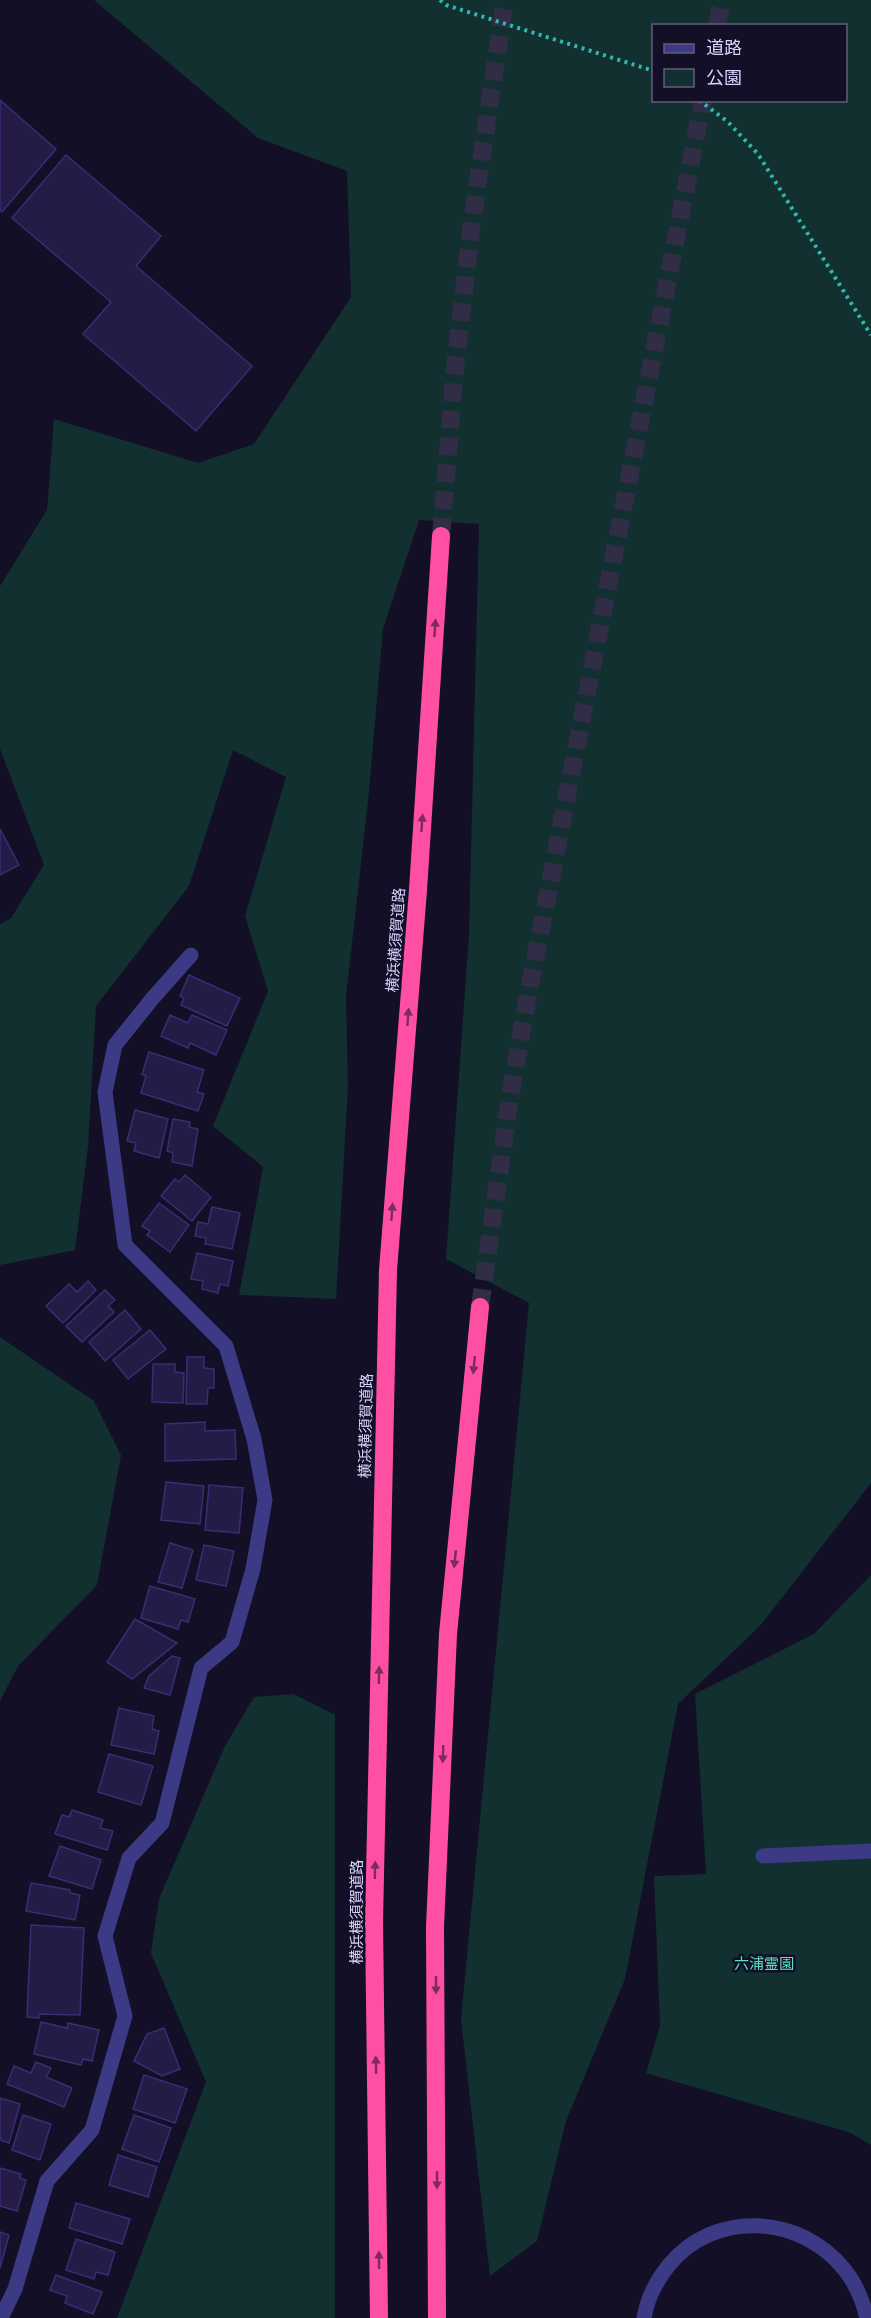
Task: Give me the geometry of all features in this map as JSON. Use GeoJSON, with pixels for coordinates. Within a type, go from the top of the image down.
{"type":"FeatureCollection","features":[{"type":"Feature","properties":{"kind":"highway","name":"横浜横須賀道路"},"geometry":{"type":"LineString","coordinates":[[380,2318],[374,1922],[388,1270],[441,536]]}},
{"type":"Feature","properties":{"kind":"highway"},"geometry":{"type":"LineString","coordinates":[[437,2318],[435,1926],[448,1634],[480,1307]]}},
{"type":"Feature","properties":{"kind":"street"},"geometry":{"type":"LineString","coordinates":[[0,2318],[15,2289],[47,2181],[92,2130],[125,2016],[105,1936],[129,1858],[162,1823],[201,1668],[232,1642],[253,1569],[265,1500],[254,1439],[226,1346],[125,1245],[105,1092],[115,1045],[191,955]]}},
{"type":"Feature","properties":{"kind":"street"},"geometry":{"type":"LineString","coordinates":[[763,1856],[871,1851]]}},
{"type":"Feature","properties":{"kind":"street"},"geometry":{"type":"LineString","coordinates":[[644,2318],[645,2310],[659,2278],[681,2251],[711,2232],[745,2224],[782,2229],[818,2245],[845,2269],[863,2303],[867,2318]]}},
{"type":"Feature","properties":{"kind":"path"},"geometry":{"type":"LineString","coordinates":[[440,0],[446,5],[652,70]]}},
{"type":"Feature","properties":{"kind":"path"},"geometry":{"type":"LineString","coordinates":[[702,102],[728,122],[758,154],[871,336]]}},
{"type":"Feature","properties":{"kind":"green space"},"geometry":{"type":"Polygon","coordinates":[[[94,0],[871,0],[871,1483],[760,1626],[678,1704],[625,1979],[566,2121],[537,2241],[490,2276],[461,2019],[529,1303],[446,1259],[469,934],[479,524],[419,520],[383,629],[369,791],[346,997],[348,1087],[336,1299],[239,1295],[263,1167],[213,1126],[268,991],[245,916],[286,777],[233,750],[189,886],[96,1006],[88,1147],[75,1250],[0,1265],[0,924],[11,918],[44,865],[0,749],[0,586],[47,510],[54,419],[198,463],[254,444],[351,297],[347,171],[258,138],[94,0]]]}},
{"type":"Feature","properties":{"kind":"green space"},"geometry":{"type":"Polygon","coordinates":[[[0,1337],[94,1401],[121,1455],[97,1585],[18,1666],[0,1701],[0,1337]]]}},
{"type":"Feature","properties":{"kind":"green space","name":"六浦霊園"},"geometry":{"type":"Polygon","coordinates":[[[871,1575],[871,2145],[851,2133],[646,2073],[660,2026],[654,1876],[706,1874],[695,1694],[814,1634],[871,1575]]]}},
{"type":"Feature","properties":{"kind":"green space"},"geometry":{"type":"Polygon","coordinates":[[[293,1694],[335,1715],[335,2318],[117,2318],[206,2082],[151,1953],[159,1899],[224,1748],[254,1697],[293,1694]]]}},
{"type":"Feature","properties":{"kind":"building"},"geometry":{"type":"Polygon","coordinates":[[[0,100],[56,149],[2,212],[0,210],[0,100]]]}},
{"type":"Feature","properties":{"kind":"building"},"geometry":{"type":"Polygon","coordinates":[[[66,155],[161,236],[136,266],[252,366],[196,431],[83,334],[111,302],[12,218],[66,155]]]}},
{"type":"Feature","properties":{"kind":"building"},"geometry":{"type":"Polygon","coordinates":[[[0,829],[19,865],[0,875],[0,829]]]}},
{"type":"Feature","properties":{"kind":"building"},"geometry":{"type":"Polygon","coordinates":[[[189,975],[240,998],[227,1026],[181,1005],[184,998],[180,996],[189,975]]]}},
{"type":"Feature","properties":{"kind":"building"},"geometry":{"type":"Polygon","coordinates":[[[170,1015],[188,1023],[192,1015],[227,1030],[216,1055],[190,1043],[188,1048],[161,1036],[170,1015]]]}},
{"type":"Feature","properties":{"kind":"building"},"geometry":{"type":"Polygon","coordinates":[[[149,1052],[204,1070],[197,1092],[204,1094],[198,1111],[141,1093],[146,1076],[142,1074],[149,1052]]]}},
{"type":"Feature","properties":{"kind":"building"},"geometry":{"type":"Polygon","coordinates":[[[135,1110],[168,1119],[159,1158],[134,1151],[136,1143],[127,1141],[135,1110]]]}},
{"type":"Feature","properties":{"kind":"building"},"geometry":{"type":"Polygon","coordinates":[[[173,1119],[190,1122],[189,1127],[198,1129],[192,1166],[172,1162],[173,1153],[167,1151],[173,1119]]]}},
{"type":"Feature","properties":{"kind":"building"},"geometry":{"type":"Polygon","coordinates":[[[185,1175],[211,1197],[192,1221],[161,1196],[175,1179],[179,1182],[185,1175]]]}},
{"type":"Feature","properties":{"kind":"building"},"geometry":{"type":"Polygon","coordinates":[[[159,1203],[189,1225],[170,1252],[147,1235],[150,1231],[142,1226],[159,1203]]]}},
{"type":"Feature","properties":{"kind":"building"},"geometry":{"type":"Polygon","coordinates":[[[212,1207],[240,1213],[232,1249],[205,1244],[206,1238],[195,1236],[198,1222],[208,1224],[212,1207]]]}},
{"type":"Feature","properties":{"kind":"building"},"geometry":{"type":"Polygon","coordinates":[[[197,1253],[233,1261],[228,1286],[220,1284],[218,1293],[202,1289],[203,1281],[191,1279],[197,1253]]]}},
{"type":"Feature","properties":{"kind":"building"},"geometry":{"type":"Polygon","coordinates":[[[88,1281],[96,1290],[63,1323],[46,1306],[69,1284],[77,1292],[88,1281]]]}},
{"type":"Feature","properties":{"kind":"building"},"geometry":{"type":"Polygon","coordinates":[[[105,1290],[115,1300],[108,1306],[114,1312],[82,1342],[66,1326],[105,1290]]]}},
{"type":"Feature","properties":{"kind":"building"},"geometry":{"type":"Polygon","coordinates":[[[125,1310],[141,1329],[105,1361],[89,1342],[125,1310]]]}},
{"type":"Feature","properties":{"kind":"building"},"geometry":{"type":"Polygon","coordinates":[[[150,1330],[166,1349],[128,1379],[113,1360],[150,1330]]]}},
{"type":"Feature","properties":{"kind":"building"},"geometry":{"type":"Polygon","coordinates":[[[187,1357],[204,1357],[204,1368],[214,1369],[214,1388],[208,1388],[207,1404],[186,1404],[187,1357]]]}},
{"type":"Feature","properties":{"kind":"building"},"geometry":{"type":"Polygon","coordinates":[[[153,1364],[175,1364],[175,1372],[184,1373],[183,1403],[152,1402],[153,1364]]]}},
{"type":"Feature","properties":{"kind":"building"},"geometry":{"type":"Polygon","coordinates":[[[205,1422],[205,1431],[235,1430],[236,1459],[165,1461],[165,1424],[205,1422]]]}},
{"type":"Feature","properties":{"kind":"building"},"geometry":{"type":"Polygon","coordinates":[[[166,1482],[204,1486],[200,1524],[161,1520],[166,1482]]]}},
{"type":"Feature","properties":{"kind":"building"},"geometry":{"type":"Polygon","coordinates":[[[209,1485],[243,1488],[239,1533],[205,1530],[209,1485]]]}},
{"type":"Feature","properties":{"kind":"building"},"geometry":{"type":"Polygon","coordinates":[[[170,1543],[193,1550],[182,1588],[158,1582],[170,1543]]]}},
{"type":"Feature","properties":{"kind":"building"},"geometry":{"type":"Polygon","coordinates":[[[204,1545],[234,1551],[226,1586],[196,1580],[204,1545]]]}},
{"type":"Feature","properties":{"kind":"building"},"geometry":{"type":"Polygon","coordinates":[[[150,1586],[195,1599],[188,1622],[181,1620],[178,1629],[141,1618],[150,1586]]]}},
{"type":"Feature","properties":{"kind":"building"},"geometry":{"type":"Polygon","coordinates":[[[135,1619],[177,1643],[132,1679],[107,1662],[135,1619]]]}},
{"type":"Feature","properties":{"kind":"building"},"geometry":{"type":"Polygon","coordinates":[[[172,1656],[180,1658],[170,1695],[144,1688],[149,1676],[172,1656]]]}},
{"type":"Feature","properties":{"kind":"building"},"geometry":{"type":"Polygon","coordinates":[[[119,1708],[154,1716],[152,1729],[159,1731],[154,1754],[111,1745],[119,1708]]]}},
{"type":"Feature","properties":{"kind":"building"},"geometry":{"type":"Polygon","coordinates":[[[109,1754],[153,1766],[141,1805],[98,1792],[109,1754]]]}},
{"type":"Feature","properties":{"kind":"building"},"geometry":{"type":"Polygon","coordinates":[[[72,1810],[103,1820],[100,1828],[113,1831],[107,1850],[55,1834],[62,1815],[69,1817],[72,1810]]]}},
{"type":"Feature","properties":{"kind":"building"},"geometry":{"type":"Polygon","coordinates":[[[60,1846],[101,1860],[92,1889],[49,1876],[60,1846]]]}},
{"type":"Feature","properties":{"kind":"building"},"geometry":{"type":"Polygon","coordinates":[[[31,1883],[70,1890],[70,1893],[80,1895],[75,1920],[26,1911],[31,1883]]]}},
{"type":"Feature","properties":{"kind":"building"},"geometry":{"type":"Polygon","coordinates":[[[31,1925],[84,1928],[80,2015],[39,2014],[39,2018],[27,2017],[31,1925]]]}},
{"type":"Feature","properties":{"kind":"building"},"geometry":{"type":"Polygon","coordinates":[[[41,2022],[67,2028],[68,2023],[99,2030],[92,2061],[83,2059],[81,2065],[34,2054],[41,2022]]]}},
{"type":"Feature","properties":{"kind":"building"},"geometry":{"type":"Polygon","coordinates":[[[164,2028],[180,2069],[162,2076],[134,2061],[147,2034],[164,2028]]]}},
{"type":"Feature","properties":{"kind":"building"},"geometry":{"type":"Polygon","coordinates":[[[36,2062],[51,2068],[46,2077],[72,2088],[64,2107],[7,2084],[14,2066],[31,2073],[36,2062]]]}},
{"type":"Feature","properties":{"kind":"building"},"geometry":{"type":"Polygon","coordinates":[[[144,2075],[187,2089],[175,2123],[133,2109],[144,2075]]]}},
{"type":"Feature","properties":{"kind":"building"},"geometry":{"type":"Polygon","coordinates":[[[0,2098],[20,2104],[9,2143],[0,2140],[0,2098]]]}},
{"type":"Feature","properties":{"kind":"building"},"geometry":{"type":"Polygon","coordinates":[[[23,2115],[51,2124],[40,2160],[12,2150],[23,2115]]]}},
{"type":"Feature","properties":{"kind":"building"},"geometry":{"type":"Polygon","coordinates":[[[134,2115],[171,2128],[159,2162],[122,2149],[134,2115]]]}},
{"type":"Feature","properties":{"kind":"building"},"geometry":{"type":"Polygon","coordinates":[[[118,2155],[157,2167],[148,2197],[109,2185],[118,2155]]]}},
{"type":"Feature","properties":{"kind":"building"},"geometry":{"type":"Polygon","coordinates":[[[0,2168],[21,2174],[20,2178],[26,2180],[17,2211],[0,2206],[0,2168]]]}},
{"type":"Feature","properties":{"kind":"building"},"geometry":{"type":"Polygon","coordinates":[[[76,2203],[130,2219],[122,2244],[69,2228],[76,2203]]]}},
{"type":"Feature","properties":{"kind":"building"},"geometry":{"type":"Polygon","coordinates":[[[0,2232],[9,2235],[0,2268],[0,2232]]]}},
{"type":"Feature","properties":{"kind":"building"},"geometry":{"type":"Polygon","coordinates":[[[76,2239],[115,2252],[108,2275],[96,2272],[94,2279],[66,2270],[76,2239]]]}},
{"type":"Feature","properties":{"kind":"building"},"geometry":{"type":"Polygon","coordinates":[[[56,2275],[102,2292],[93,2314],[65,2303],[67,2296],[50,2290],[56,2275]]]}},
{"type":"Feature","properties":{"kind":"tunnel"},"geometry":{"type":"LineString","coordinates":[[441,536],[455,368],[472,222],[505,0]]}},
{"type":"Feature","properties":{"kind":"tunnel"},"geometry":{"type":"LineString","coordinates":[[717,24],[722,0]]}},
{"type":"Feature","properties":{"kind":"tunnel"},"geometry":{"type":"LineString","coordinates":[[480,1307],[510,1097],[529,990],[703,102]]}}]}
